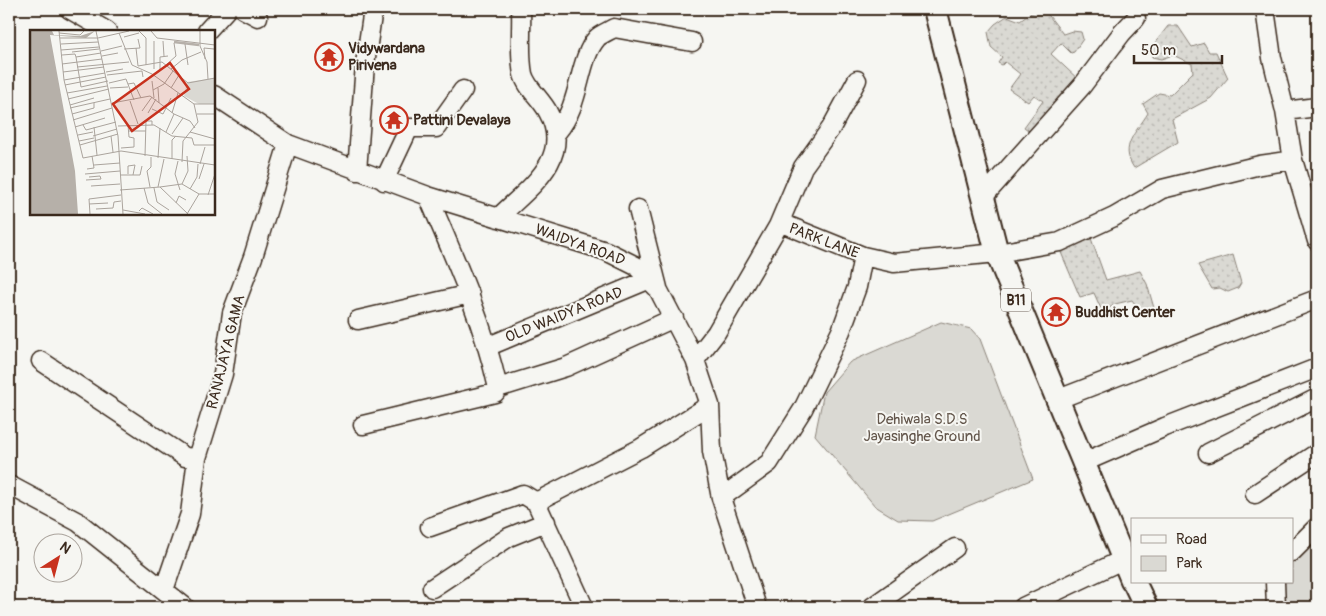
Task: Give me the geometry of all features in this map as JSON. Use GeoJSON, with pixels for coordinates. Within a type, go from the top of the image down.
{"type":"FeatureCollection","features":[{"type":"Feature","properties":{"kind":"main road","name":"B11"},"geometry":{"type":"LineString","coordinates":[[935,9],[997,253],[1122,560],[1131,577]]}},
{"type":"Feature","properties":{"kind":"main road","name":"B11"},"geometry":{"type":"LineString","coordinates":[[1134,584],[1146,607]]}},
{"type":"Feature","properties":{"kind":"street"},"geometry":{"type":"LineString","coordinates":[[69,9],[105,30]]}},
{"type":"Feature","properties":{"kind":"street"},"geometry":{"type":"LineString","coordinates":[[208,30],[227,9]]}},
{"type":"Feature","properties":{"kind":"street"},"geometry":{"type":"LineString","coordinates":[[358,171],[365,64],[374,9]]}},
{"type":"Feature","properties":{"kind":"street"},"geometry":{"type":"LineString","coordinates":[[498,218],[550,166],[557,146],[556,132],[548,112],[523,75],[521,9]]}},
{"type":"Feature","properties":{"kind":"street"},"geometry":{"type":"LineString","coordinates":[[1265,9],[1272,58],[1285,111],[1293,160],[1317,241]]}},
{"type":"Feature","properties":{"kind":"street"},"geometry":{"type":"LineString","coordinates":[[984,196],[1082,86],[1122,33],[1136,18]]}},
{"type":"Feature","properties":{"kind":"street"},"geometry":{"type":"LineString","coordinates":[[556,132],[567,120],[589,52],[598,38],[614,28],[692,42]]}},
{"type":"Feature","properties":{"kind":"street"},"geometry":{"type":"LineString","coordinates":[[778,226],[802,166],[831,128],[857,80]]}},
{"type":"Feature","properties":{"kind":"street"},"geometry":{"type":"LineString","coordinates":[[384,181],[409,128],[436,128],[463,90]]}},
{"type":"Feature","properties":{"kind":"street","name":"WAIDYA ROAD"},"geometry":{"type":"LineString","coordinates":[[215,96],[288,144],[428,196],[606,251],[636,266],[654,284],[695,360],[710,406],[712,451],[721,498],[757,607]]}},
{"type":"Feature","properties":{"kind":"street"},"geometry":{"type":"LineString","coordinates":[[1285,111],[1317,107]]}},
{"type":"Feature","properties":{"kind":"street","name":"RANAJAYA GAMA"},"geometry":{"type":"LineString","coordinates":[[164,590],[190,514],[197,458],[224,374],[232,312],[253,257],[288,144]]}},
{"type":"Feature","properties":{"kind":"street","name":"PARK LANE"},"geometry":{"type":"LineString","coordinates":[[695,360],[716,333],[778,226],[784,224],[863,256],[894,262],[997,253],[1060,242],[1114,217],[1162,190],[1260,165],[1293,160]]}},
{"type":"Feature","properties":{"kind":"street","name":"OLD WAIDYA ROAD"},"geometry":{"type":"LineString","coordinates":[[428,196],[470,294],[489,346],[654,284]]}},
{"type":"Feature","properties":{"kind":"street"},"geometry":{"type":"LineString","coordinates":[[638,209],[654,284]]}},
{"type":"Feature","properties":{"kind":"street"},"geometry":{"type":"LineString","coordinates":[[721,498],[769,463],[802,409],[841,331],[857,287],[863,256]]}},
{"type":"Feature","properties":{"kind":"street"},"geometry":{"type":"LineString","coordinates":[[358,320],[470,294]]}},
{"type":"Feature","properties":{"kind":"street"},"geometry":{"type":"LineString","coordinates":[[1056,400],[1317,299]]}},
{"type":"Feature","properties":{"kind":"street"},"geometry":{"type":"LineString","coordinates":[[498,388],[566,367],[674,318]]}},
{"type":"Feature","properties":{"kind":"street"},"geometry":{"type":"LineString","coordinates":[[363,425],[495,394],[498,388],[489,346]]}},
{"type":"Feature","properties":{"kind":"street"},"geometry":{"type":"LineString","coordinates":[[41,361],[184,457],[197,458]]}},
{"type":"Feature","properties":{"kind":"street"},"geometry":{"type":"LineString","coordinates":[[1082,462],[1165,427],[1317,368]]}},
{"type":"Feature","properties":{"kind":"street"},"geometry":{"type":"LineString","coordinates":[[1208,452],[1317,398]]}},
{"type":"Feature","properties":{"kind":"street"},"geometry":{"type":"LineString","coordinates":[[536,502],[641,448],[710,406]]}},
{"type":"Feature","properties":{"kind":"street"},"geometry":{"type":"LineString","coordinates":[[1255,494],[1317,453]]}},
{"type":"Feature","properties":{"kind":"street"},"geometry":{"type":"LineString","coordinates":[[9,485],[78,522],[185,607]]}},
{"type":"Feature","properties":{"kind":"street"},"geometry":{"type":"LineString","coordinates":[[430,527],[523,494],[536,502],[584,607]]}},
{"type":"Feature","properties":{"kind":"street"},"geometry":{"type":"LineString","coordinates":[[432,588],[509,537],[546,522]]}},
{"type":"Feature","properties":{"kind":"street"},"geometry":{"type":"LineString","coordinates":[[1294,550],[1317,527]]}},
{"type":"Feature","properties":{"kind":"street"},"geometry":{"type":"LineString","coordinates":[[872,607],[955,548]]}},
{"type":"Feature","properties":{"kind":"street"},"geometry":{"type":"LineString","coordinates":[[1023,607],[1122,560]]}},
{"type":"Feature","properties":{"kind":"street"},"geometry":{"type":"LineString","coordinates":[[1274,584],[1276,607]]}},
{"type":"Feature","properties":{"kind":"green space"},"geometry":{"type":"Polygon","coordinates":[[[1037,9],[1047,9],[1046,12],[1063,34],[1072,31],[1081,32],[1083,39],[1074,52],[1071,53],[1061,43],[1051,54],[1080,81],[1036,136],[1024,127],[1043,101],[1034,95],[1028,102],[1009,89],[1020,74],[1005,62],[1002,65],[998,63],[1002,57],[991,47],[988,32],[995,24],[1007,16],[1020,21],[1037,9]]]}},
{"type":"Feature","properties":{"kind":"green space"},"geometry":{"type":"Polygon","coordinates":[[[1168,26],[1178,26],[1192,47],[1204,43],[1209,52],[1216,52],[1228,78],[1211,98],[1172,119],[1178,142],[1134,168],[1128,153],[1134,133],[1148,113],[1143,104],[1159,93],[1170,95],[1193,72],[1192,64],[1173,55],[1161,59],[1152,57],[1151,48],[1168,26]]]}},
{"type":"Feature","properties":{"kind":"green space"},"geometry":{"type":"Polygon","coordinates":[[[1088,230],[1106,280],[1140,271],[1147,284],[1154,308],[1141,312],[1132,300],[1115,304],[1105,311],[1101,309],[1094,293],[1080,297],[1057,243],[1088,230]]]}},
{"type":"Feature","properties":{"kind":"green space"},"geometry":{"type":"Polygon","coordinates":[[[1233,255],[1241,283],[1238,288],[1228,292],[1220,288],[1212,289],[1198,265],[1233,255]]]}},
{"type":"Feature","properties":{"kind":"green space","name":"Dehiwala S.D.S Jayasinghe Ground"},"geometry":{"type":"Polygon","coordinates":[[[941,322],[971,329],[980,339],[1033,479],[932,521],[898,520],[875,506],[815,435],[824,392],[850,362],[941,322]]]}},
{"type":"Feature","properties":{"kind":"green space"},"geometry":{"type":"Polygon","coordinates":[[[1317,527],[1317,607],[1276,607],[1275,584],[1294,584],[1294,550],[1317,527]]]}},
{"type":"Feature","properties":{"kind":"place","name":"Vidywardana Pirivena"},"geometry":{"type":"Point","coordinates":[329,57]}},
{"type":"Feature","properties":{"kind":"place","name":"Pattini Devalaya"},"geometry":{"type":"Point","coordinates":[394,120]}},
{"type":"Feature","properties":{"kind":"place","name":"Buddhist Center"},"geometry":{"type":"Point","coordinates":[1056,312]}}]}
